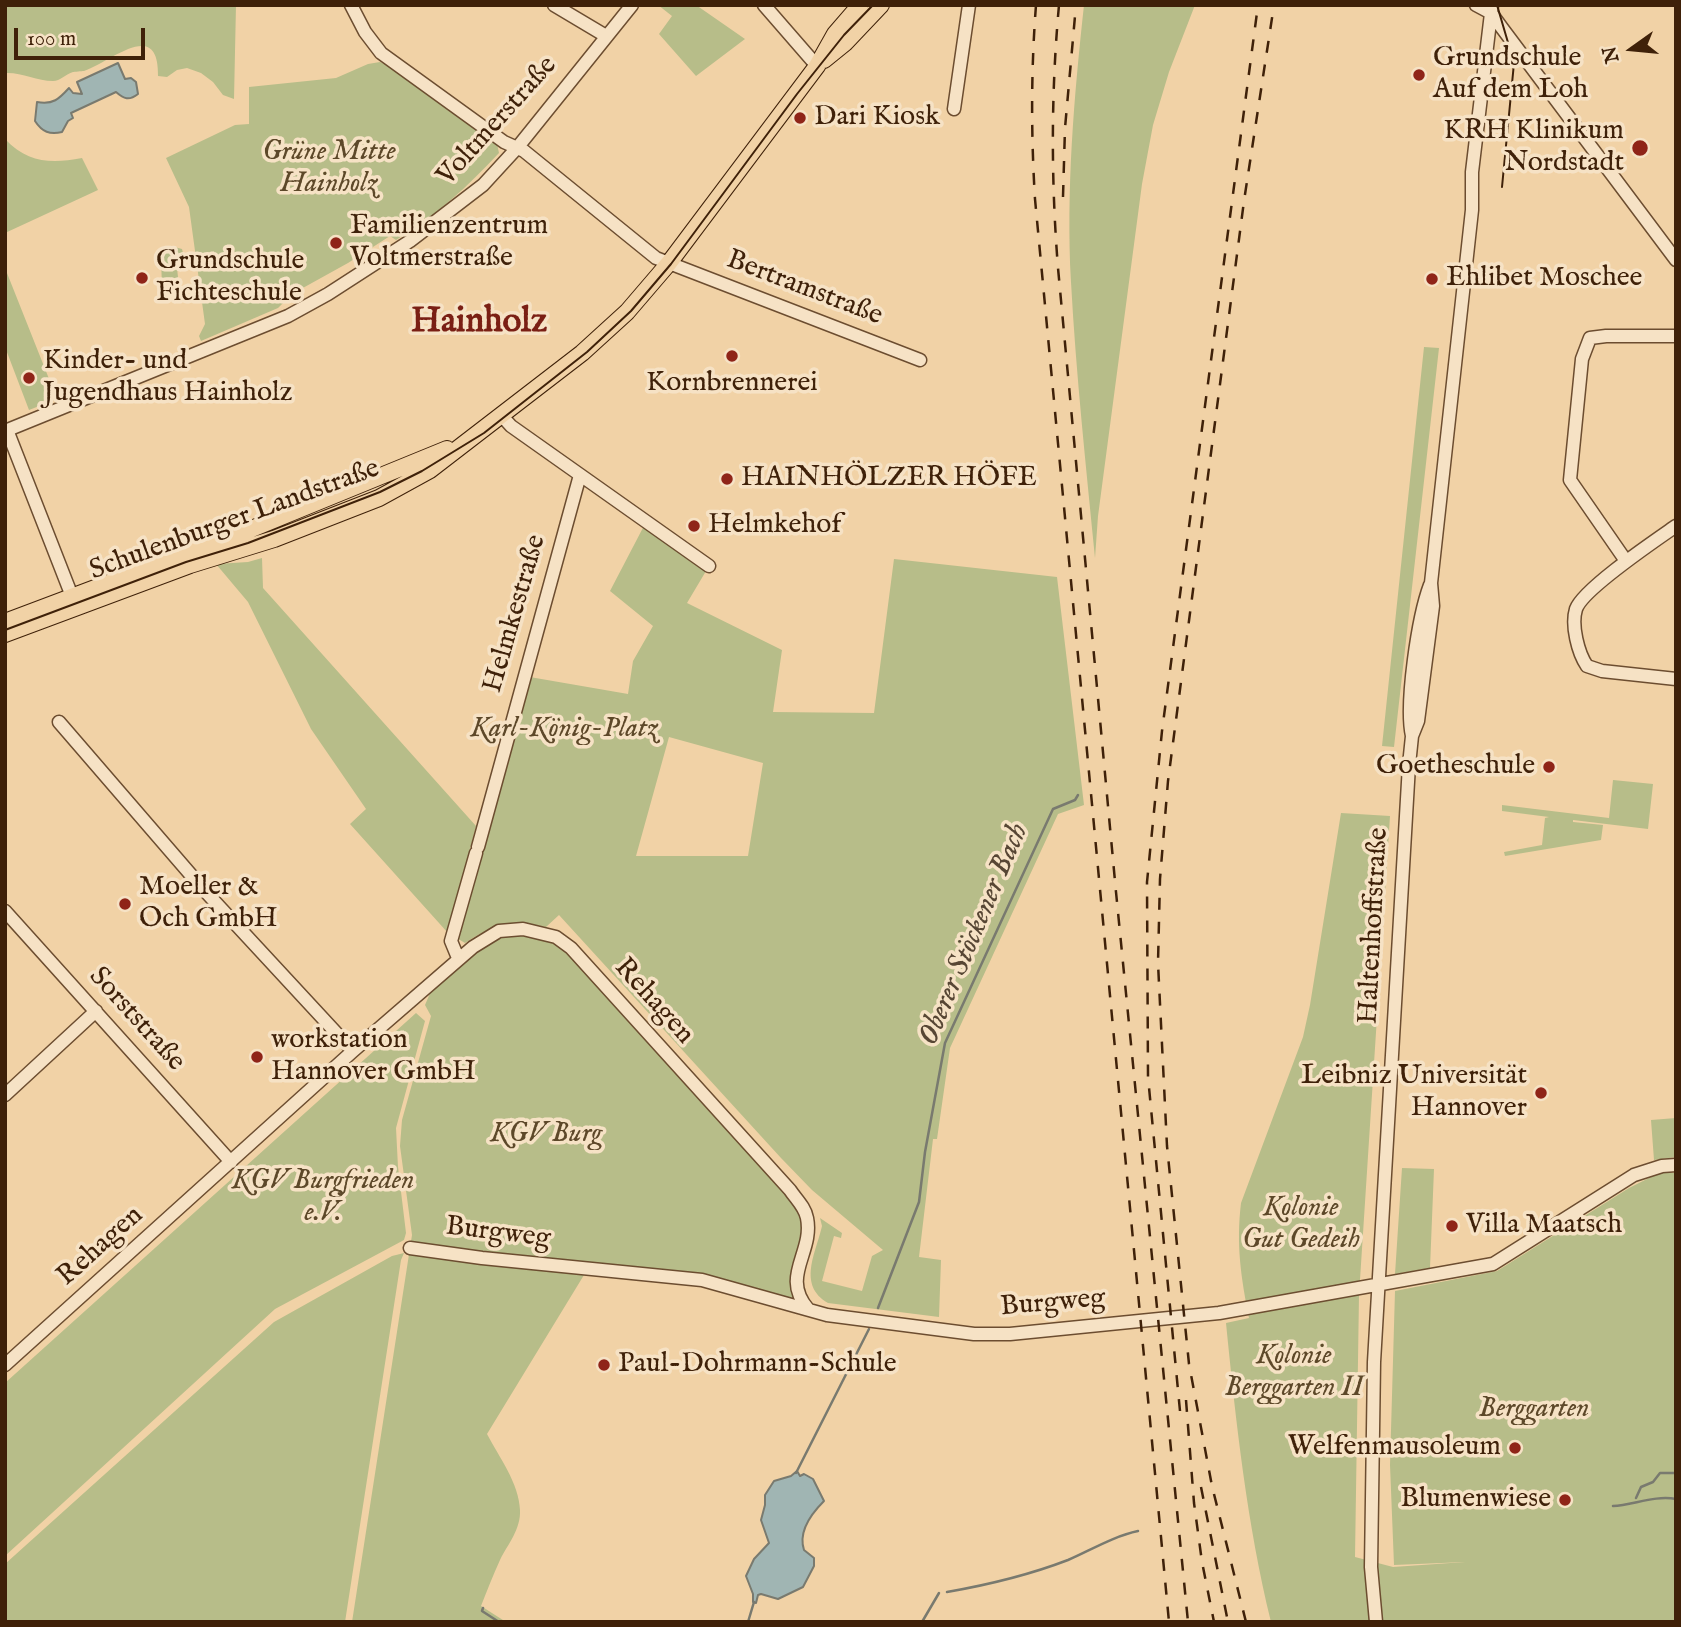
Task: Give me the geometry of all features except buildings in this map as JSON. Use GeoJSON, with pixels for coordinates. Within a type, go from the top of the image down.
{"type":"FeatureCollection","features":[{"type":"Feature","properties":{"kind":"main road","name":"Schulenburger Landstraße"},"geometry":{"type":"LineString","coordinates":[[5,622],[262,544],[379,498],[430,470],[502,416],[627,312],[670,264],[817,66],[835,34],[860,5]]}},
{"type":"Feature","properties":{"kind":"main road","name":"Schulenburger Landstraße"},"geometry":{"type":"LineString","coordinates":[[817,66],[845,43],[881,5]]}},
{"type":"Feature","properties":{"kind":"main road","name":"Schulenburger Landstraße"},"geometry":{"type":"LineString","coordinates":[[5,634],[74,602]]}},
{"type":"Feature","properties":{"kind":"street","name":"Bertramstraße"},"geometry":{"type":"LineString","coordinates":[[351,5],[365,32],[381,53],[504,142],[535,160],[656,258],[920,360]]}},
{"type":"Feature","properties":{"kind":"street"},"geometry":{"type":"LineString","coordinates":[[554,5],[606,36]]}},
{"type":"Feature","properties":{"kind":"street","name":"Voltmerstraße"},"geometry":{"type":"LineString","coordinates":[[6,430],[295,313],[382,260],[483,185],[517,148],[632,5]]}},
{"type":"Feature","properties":{"kind":"street"},"geometry":{"type":"LineString","coordinates":[[764,5],[817,66]]}},
{"type":"Feature","properties":{"kind":"street"},"geometry":{"type":"LineString","coordinates":[[954,109],[969,5]]}},
{"type":"Feature","properties":{"kind":"street"},"geometry":{"type":"LineString","coordinates":[[1476,5],[1491,9],[1676,260]]}},
{"type":"Feature","properties":{"kind":"street","name":"Haltenhoffstraße"},"geometry":{"type":"LineString","coordinates":[[1376,1622],[1371,1567],[1371,1515],[1377,1284],[1412,736],[1418,721],[1433,606],[1431,583],[1491,9]]}},
{"type":"Feature","properties":{"kind":"street"},"geometry":{"type":"LineString","coordinates":[[1626,561],[1570,480],[1582,359],[1590,338],[1606,335],[1676,336]]}},
{"type":"Feature","properties":{"kind":"street"},"geometry":{"type":"LineString","coordinates":[[502,416],[512,426],[709,566]]}},
{"type":"Feature","properties":{"kind":"street"},"geometry":{"type":"LineString","coordinates":[[6,430],[74,602]]}},
{"type":"Feature","properties":{"kind":"street","name":"Helmkestraße"},"geometry":{"type":"LineString","coordinates":[[458,958],[451,941],[580,475]]}},
{"type":"Feature","properties":{"kind":"street"},"geometry":{"type":"LineString","coordinates":[[1676,526],[1626,561],[1583,597],[1576,610],[1575,621],[1579,651],[1587,666],[1602,671],[1676,678]]}},
{"type":"Feature","properties":{"kind":"street"},"geometry":{"type":"LineString","coordinates":[[59,723],[204,890],[353,1051]]}},
{"type":"Feature","properties":{"kind":"street","name":"Sorststraße"},"geometry":{"type":"LineString","coordinates":[[5,911],[231,1162]]}},
{"type":"Feature","properties":{"kind":"street","name":"Rehagen"},"geometry":{"type":"LineString","coordinates":[[5,1365],[458,958],[487,937],[499,932],[523,929],[555,937],[578,956],[803,1207],[807,1217],[807,1236],[796,1278],[798,1294],[808,1309]]}},
{"type":"Feature","properties":{"kind":"street"},"geometry":{"type":"LineString","coordinates":[[5,1095],[96,1011]]}},
{"type":"Feature","properties":{"kind":"street","name":"Burgweg"},"geometry":{"type":"LineString","coordinates":[[410,1248],[702,1280],[818,1314],[974,1334],[1010,1334],[1219,1312],[1493,1264],[1634,1175],[1662,1166],[1676,1165]]}},
{"type":"Feature","properties":{"kind":"green space"},"geometry":{"type":"Polygon","coordinates":[[[5,5],[236,5],[234,99],[223,95],[213,82],[201,73],[187,68],[177,70],[167,77],[158,76],[156,58],[151,49],[142,46],[56,81],[5,73],[5,5]]]}},
{"type":"Feature","properties":{"kind":"green space"},"geometry":{"type":"Polygon","coordinates":[[[658,5],[696,5],[745,39],[696,76],[659,34],[672,16],[658,5]]]}},
{"type":"Feature","properties":{"kind":"green space"},"geometry":{"type":"Polygon","coordinates":[[[1084,5],[1195,5],[1169,72],[1153,125],[1142,184],[1098,516],[1095,558],[1076,351],[1070,247],[1072,144],[1084,5]]]}},
{"type":"Feature","properties":{"kind":"green space","name":"Grüne Mitte Hainholz"},"geometry":{"type":"Polygon","coordinates":[[[380,62],[497,144],[499,153],[450,200],[396,240],[390,236],[292,294],[278,308],[201,341],[199,336],[205,324],[189,207],[166,158],[235,125],[249,124],[249,87],[336,78],[368,64],[380,62]]]}},
{"type":"Feature","properties":{"kind":"green space"},"geometry":{"type":"Polygon","coordinates":[[[5,139],[22,153],[40,160],[82,158],[98,190],[5,233],[5,139]]]}},
{"type":"Feature","properties":{"kind":"green space"},"geometry":{"type":"Polygon","coordinates":[[[171,246],[182,249],[185,261],[177,268],[179,286],[162,287],[161,258],[171,246]]]}},
{"type":"Feature","properties":{"kind":"green space"},"geometry":{"type":"Polygon","coordinates":[[[5,268],[57,399],[29,410],[5,347],[5,268]]]}},
{"type":"Feature","properties":{"kind":"green space"},"geometry":{"type":"Polygon","coordinates":[[[1424,347],[1439,348],[1394,747],[1382,746],[1424,347]]]}},
{"type":"Feature","properties":{"kind":"green space","name":"Karl-König-Platz"},"geometry":{"type":"Polygon","coordinates":[[[646,522],[709,566],[687,603],[782,650],[773,712],[874,713],[894,559],[1057,577],[1084,805],[1058,814],[950,1048],[937,1139],[933,1139],[919,1257],[941,1260],[939,1317],[828,1303],[819,1296],[813,1287],[811,1268],[822,1226],[820,1218],[842,1233],[841,1238],[834,1236],[822,1281],[862,1291],[872,1256],[883,1250],[812,1190],[781,1158],[559,915],[546,927],[504,925],[485,931],[465,943],[455,937],[495,796],[509,757],[524,676],[628,694],[633,661],[653,626],[610,591],[646,522]],[[669,737],[636,856],[748,856],[763,763],[669,737]]]}},
{"type":"Feature","properties":{"kind":"green space"},"geometry":{"type":"Polygon","coordinates":[[[262,558],[263,588],[476,826],[448,933],[350,824],[366,809],[311,729],[248,602],[216,564],[248,562],[262,558]]]}},
{"type":"Feature","properties":{"kind":"green space"},"geometry":{"type":"Polygon","coordinates":[[[1613,780],[1653,784],[1648,829],[1573,820],[1603,825],[1601,840],[1505,856],[1504,852],[1542,845],[1545,818],[1549,817],[1502,811],[1502,805],[1609,818],[1613,780]]]}},
{"type":"Feature","properties":{"kind":"green space"},"geometry":{"type":"Polygon","coordinates":[[[1341,813],[1390,816],[1359,1295],[1355,1557],[1393,1567],[1465,1562],[1394,1565],[1390,1465],[1395,1291],[1497,1271],[1629,1188],[1659,1173],[1676,1173],[1676,1622],[1271,1622],[1249,1511],[1226,1323],[1249,1318],[1240,1261],[1241,1203],[1303,1037],[1341,813]]]}},
{"type":"Feature","properties":{"kind":"green space","name":"KGV Burg"},"geometry":{"type":"Polygon","coordinates":[[[512,930],[556,937],[807,1217],[798,1268],[809,1308],[703,1281],[584,1275],[487,1434],[512,1480],[519,1500],[520,1517],[516,1530],[481,1606],[506,1622],[352,1622],[412,1235],[400,1146],[402,1120],[431,1016],[425,1005],[437,977],[458,958],[512,930]]]}},
{"type":"Feature","properties":{"kind":"green space","name":"KGV Burgfrieden e.V."},"geometry":{"type":"Polygon","coordinates":[[[416,1013],[425,1021],[396,1128],[406,1233],[404,1240],[275,1309],[5,1556],[5,1383],[416,1013]]]}},
{"type":"Feature","properties":{"kind":"green space"},"geometry":{"type":"Polygon","coordinates":[[[1676,1118],[1676,1157],[1654,1160],[1651,1120],[1676,1118]]]}},
{"type":"Feature","properties":{"kind":"green space"},"geometry":{"type":"Polygon","coordinates":[[[1402,1168],[1434,1169],[1430,1268],[1395,1274],[1402,1168]]]}},
{"type":"Feature","properties":{"kind":"green space"},"geometry":{"type":"Polygon","coordinates":[[[404,1253],[345,1622],[5,1622],[5,1564],[274,1322],[392,1256],[404,1253]]]}},
{"type":"Feature","properties":{"kind":"shaded area"},"geometry":{"type":"Polygon","coordinates":[[[118,63],[125,79],[131,78],[136,82],[138,94],[127,98],[116,92],[71,113],[73,118],[62,132],[47,132],[35,121],[37,102],[55,100],[69,88],[73,93],[82,94],[77,82],[118,63]]]}},
{"type":"Feature","properties":{"kind":"shaded area"},"geometry":{"type":"Polygon","coordinates":[[[797,1471],[800,1476],[804,1474],[813,1479],[824,1501],[811,1517],[803,1536],[804,1550],[814,1558],[814,1566],[803,1587],[778,1599],[758,1595],[756,1603],[753,1602],[746,1576],[754,1559],[769,1543],[761,1520],[765,1495],[774,1481],[791,1476],[797,1471]]]}},
{"type":"Feature","properties":{"kind":"waterway","name":"Oberer Stöckener Bach"},"geometry":{"type":"LineString","coordinates":[[878,1308],[919,1202],[925,1152],[945,1043],[1053,809],[1075,800],[1078,795]]}},
{"type":"Feature","properties":{"kind":"waterway","name":"Oberer Stöckener Bach"},"geometry":{"type":"LineString","coordinates":[[796,1473],[869,1329]]}},
{"type":"Feature","properties":{"kind":"waterway"},"geometry":{"type":"LineString","coordinates":[[1636,1498],[1641,1487],[1653,1482],[1660,1473],[1676,1473]]}},
{"type":"Feature","properties":{"kind":"waterway"},"geometry":{"type":"LineString","coordinates":[[1613,1506],[1660,1498],[1676,1499]]}},
{"type":"Feature","properties":{"kind":"waterway"},"geometry":{"type":"LineString","coordinates":[[947,1592],[1038,1570],[1138,1531]]}},
{"type":"Feature","properties":{"kind":"waterway"},"geometry":{"type":"LineString","coordinates":[[922,1622],[939,1593]]}},
{"type":"Feature","properties":{"kind":"waterway","name":"Oberer Stöckener Bach"},"geometry":{"type":"LineString","coordinates":[[748,1622],[754,1602]]}},
{"type":"Feature","properties":{"kind":"waterway"},"geometry":{"type":"LineString","coordinates":[[483,1608],[482,1611],[499,1622]]}},
{"type":"Feature","properties":{"kind":"tram line"},"geometry":{"type":"LineString","coordinates":[[5,630],[186,562],[248,543],[380,492],[422,471],[484,433],[587,352],[631,311],[671,264],[797,94],[844,35],[873,5]]}},
{"type":"Feature","properties":{"kind":"tram line"},"geometry":{"type":"LineString","coordinates":[[1497,5],[1514,63],[1502,187]]}},
{"type":"Feature","properties":{"kind":"railway"},"geometry":{"type":"LineString","coordinates":[[1036,5],[1032,102],[1035,199],[1169,1622]]}},
{"type":"Feature","properties":{"kind":"railway"},"geometry":{"type":"LineString","coordinates":[[1059,5],[1053,136],[1058,268],[1188,1622]]}},
{"type":"Feature","properties":{"kind":"railway"},"geometry":{"type":"LineString","coordinates":[[1063,197],[1065,128],[1076,5]]}},
{"type":"Feature","properties":{"kind":"railway"},"geometry":{"type":"LineString","coordinates":[[1180,1411],[1148,1077],[1147,882],[1162,731],[1258,5]]}},
{"type":"Feature","properties":{"kind":"railway"},"geometry":{"type":"LineString","coordinates":[[1246,1622],[1212,1486],[1189,1364],[1167,1146],[1158,963],[1160,879],[1168,781],[1244,201],[1274,5]]}},
{"type":"Feature","properties":{"kind":"railway"},"geometry":{"type":"LineString","coordinates":[[1186,1400],[1194,1503],[1214,1622]]}},
{"type":"Feature","properties":{"kind":"railway"},"geometry":{"type":"LineString","coordinates":[[1201,1487],[1228,1622]]}},
{"type":"Feature","properties":{"kind":"place","name":"Grundschule Auf dem Loh"},"geometry":{"type":"Point","coordinates":[1419,75]}},
{"type":"Feature","properties":{"kind":"place","name":"Dari Kiosk"},"geometry":{"type":"Point","coordinates":[800,118]}},
{"type":"Feature","properties":{"kind":"place","name":"KRH Klinikum Nordstadt"},"geometry":{"type":"Point","coordinates":[1640,148]}},
{"type":"Feature","properties":{"kind":"place","name":"Familienzentrum Voltmerstraße"},"geometry":{"type":"Point","coordinates":[336,243]}},
{"type":"Feature","properties":{"kind":"place","name":"Grundschule Fichteschule"},"geometry":{"type":"Point","coordinates":[142,278]}},
{"type":"Feature","properties":{"kind":"place","name":"Ehlibet Moschee"},"geometry":{"type":"Point","coordinates":[1432,279]}},
{"type":"Feature","properties":{"kind":"place","name":"Kornbrennerei"},"geometry":{"type":"Point","coordinates":[732,356]}},
{"type":"Feature","properties":{"kind":"place","name":"Kinder- und Jugendhaus Hainholz"},"geometry":{"type":"Point","coordinates":[29,378]}},
{"type":"Feature","properties":{"kind":"place","name":"HAINHÖLZER HÖFE"},"geometry":{"type":"Point","coordinates":[727,479]}},
{"type":"Feature","properties":{"kind":"place","name":"Helmkehof"},"geometry":{"type":"Point","coordinates":[694,526]}},
{"type":"Feature","properties":{"kind":"place","name":"Goetheschule"},"geometry":{"type":"Point","coordinates":[1549,767]}},
{"type":"Feature","properties":{"kind":"place","name":"Moeller & Och GmbH"},"geometry":{"type":"Point","coordinates":[125,904]}},
{"type":"Feature","properties":{"kind":"place","name":"workstation Hannover GmbH"},"geometry":{"type":"Point","coordinates":[257,1057]}},
{"type":"Feature","properties":{"kind":"place","name":"Leibniz Universität Hannover"},"geometry":{"type":"Point","coordinates":[1541,1093]}},
{"type":"Feature","properties":{"kind":"place","name":"Villa Maatsch"},"geometry":{"type":"Point","coordinates":[1452,1226]}},
{"type":"Feature","properties":{"kind":"place","name":"Paul-Dohrmann-Schule"},"geometry":{"type":"Point","coordinates":[604,1365]}},
{"type":"Feature","properties":{"kind":"place","name":"Welfenmausoleum"},"geometry":{"type":"Point","coordinates":[1515,1448]}},
{"type":"Feature","properties":{"kind":"place","name":"Blumenwiese"},"geometry":{"type":"Point","coordinates":[1565,1500]}},
{"type":"Feature","properties":{"kind":"district","name":"Hainholz"},"geometry":{"type":"Point","coordinates":[479,324]}},
{"type":"Feature","properties":{"kind":"park label","name":"Kolonie Gut Gedeih"},"geometry":{"type":"Point","coordinates":[1301,1225]}},
{"type":"Feature","properties":{"kind":"park label","name":"Kolonie Berggarten II"},"geometry":{"type":"Point","coordinates":[1294,1373]}},
{"type":"Feature","properties":{"kind":"park label","name":"Berggarten"},"geometry":{"type":"Point","coordinates":[1534,1410]}}]}
